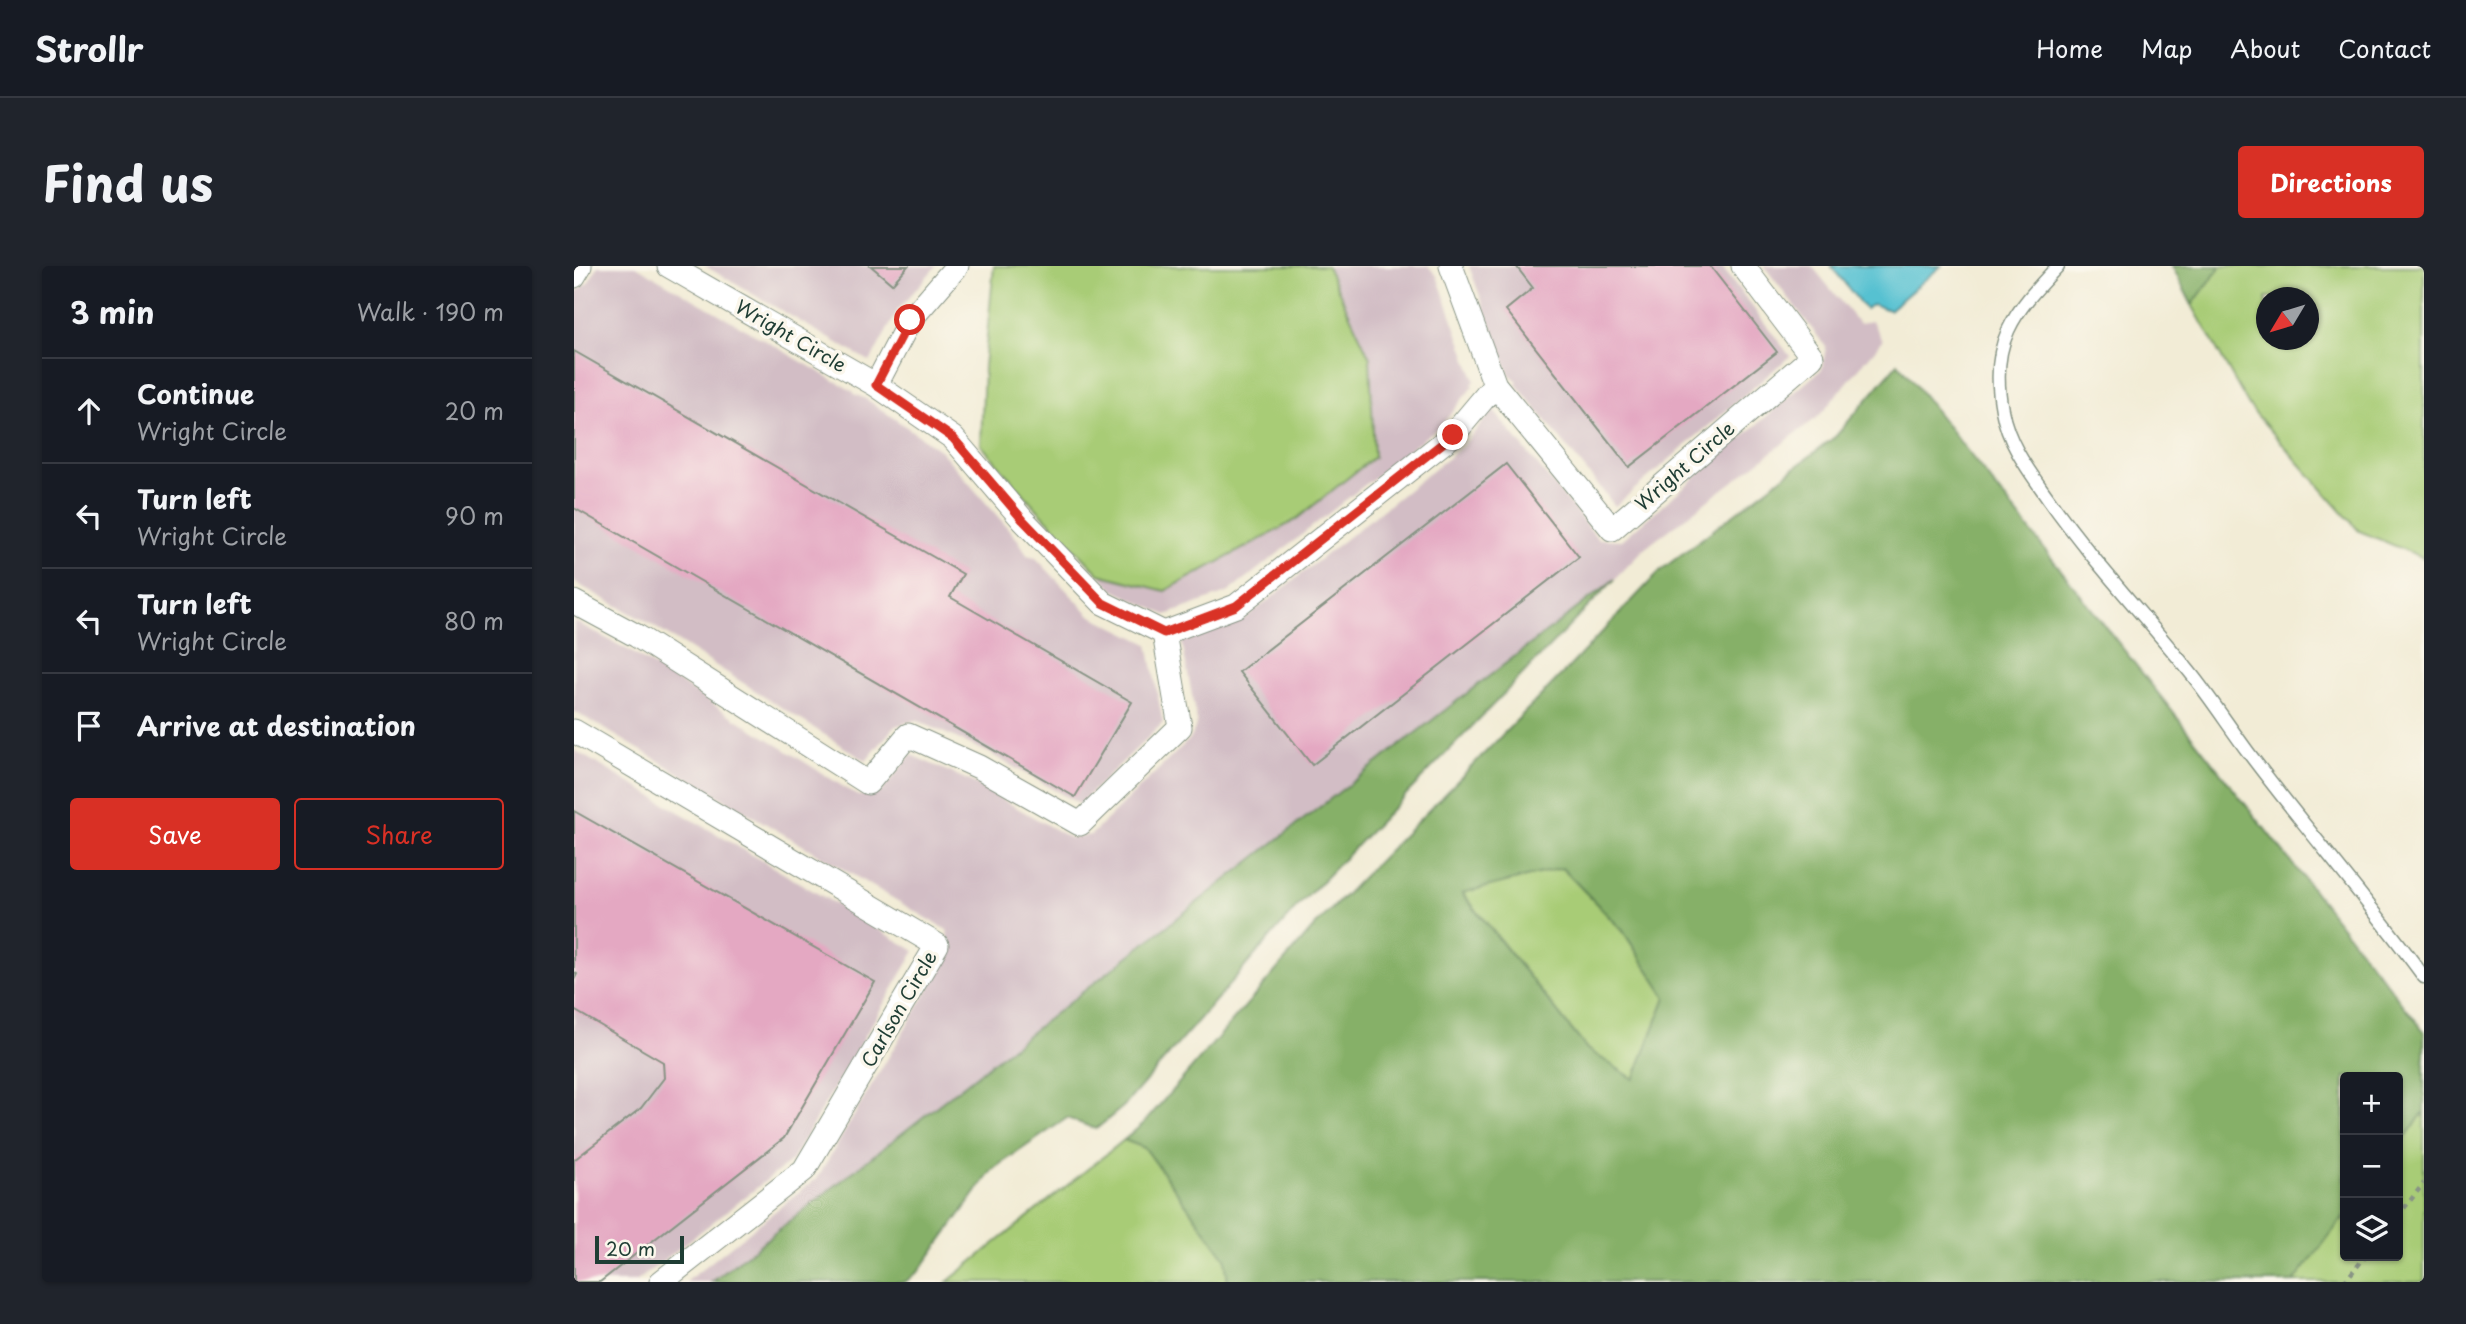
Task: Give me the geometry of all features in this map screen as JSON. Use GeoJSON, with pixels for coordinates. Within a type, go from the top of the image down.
{"type":"FeatureCollection","features":[{"type":"Feature","properties":{"kind":"street"},"geometry":{"type":"LineString","coordinates":[[574,276],[580,266]]}},
{"type":"Feature","properties":{"kind":"street","name":"Wright Circle"},"geometry":{"type":"LineString","coordinates":[[669,266],[876,385],[953,438],[1023,520],[1103,603],[1164,633]]}},
{"type":"Feature","properties":{"kind":"street"},"geometry":{"type":"LineString","coordinates":[[876,385],[910,320],[957,266]]}},
{"type":"Feature","properties":{"kind":"street","name":"Wright Circle"},"geometry":{"type":"LineString","coordinates":[[1451,266],[1495,385],[1612,529],[1812,357],[1743,266]]}},
{"type":"Feature","properties":{"kind":"street"},"geometry":{"type":"LineString","coordinates":[[574,602],[637,636],[868,783],[908,735],[979,767],[1080,824],[1180,727],[1164,633],[1236,606],[1453,435],[1495,385]]}},
{"type":"Feature","properties":{"kind":"street","name":"Carlson Circle"},"geometry":{"type":"LineString","coordinates":[[574,731],[937,945],[804,1170],[661,1282]]}},
{"type":"Feature","properties":{"kind":"lane"},"geometry":{"type":"LineString","coordinates":[[2058,266],[2016,314],[2000,346],[1998,382],[2002,413],[2012,441],[2038,484],[2105,573],[2190,673],[2424,977]]}},
{"type":"Feature","properties":{"kind":"path"},"geometry":{"type":"LineString","coordinates":[[2403,1210],[2424,1183]]}},
{"type":"Feature","properties":{"kind":"path"},"geometry":{"type":"LineString","coordinates":[[2344,1282],[2362,1261]]}},
{"type":"Feature","properties":{"kind":"shaded area"},"geometry":{"type":"Polygon","coordinates":[[[598,266],[636,266],[866,399],[941,451],[1019,541],[1027,555],[1035,557],[1090,615],[1148,644],[1163,723],[1079,804],[989,753],[916,720],[895,726],[866,761],[647,622],[574,582],[574,293],[588,283],[598,266]]]}},
{"type":"Feature","properties":{"kind":"shaded area"},"geometry":{"type":"Polygon","coordinates":[[[705,266],[936,266],[898,310],[870,362],[705,266]]]}},
{"type":"Feature","properties":{"kind":"shaded area"},"geometry":{"type":"Polygon","coordinates":[[[1327,266],[1428,266],[1437,276],[1475,381],[1473,386],[1442,424],[1229,592],[1166,615],[1114,590],[1099,574],[1165,591],[1370,358],[1327,266]]]}},
{"type":"Feature","properties":{"kind":"shaded area"},"geometry":{"type":"Polygon","coordinates":[[[1469,266],[1721,266],[1790,356],[1615,506],[1516,384],[1518,381],[1509,374],[1469,266]]]}},
{"type":"Feature","properties":{"kind":"shaded area"},"geometry":{"type":"Polygon","coordinates":[[[1764,266],[1812,266],[1854,318],[1860,323],[1872,321],[1883,340],[1819,416],[1644,549],[1615,579],[712,1282],[686,1282],[818,1177],[951,951],[947,930],[574,711],[574,621],[628,650],[858,796],[881,792],[911,755],[970,781],[1070,838],[1091,835],[1191,738],[1197,722],[1182,642],[1246,618],[1462,447],[1493,410],[1598,539],[1622,540],[1822,369],[1826,347],[1764,266]]]}},
{"type":"Feature","properties":{"kind":"shaded area"},"geometry":{"type":"Polygon","coordinates":[[[574,750],[915,951],[791,1161],[636,1282],[574,1282],[574,750]]]}},
{"type":"Feature","properties":{"kind":"green space"},"geometry":{"type":"Polygon","coordinates":[[[994,266],[1327,266],[1370,358],[1374,457],[1294,521],[1165,591],[1099,574],[981,445],[984,366],[994,266]]]}},
{"type":"Feature","properties":{"kind":"green space"},"geometry":{"type":"Polygon","coordinates":[[[2172,266],[2221,266],[2192,305],[2172,266]]]}},
{"type":"Feature","properties":{"kind":"green space"},"geometry":{"type":"Polygon","coordinates":[[[2221,266],[2424,266],[2424,558],[2359,531],[2249,406],[2192,305],[2221,266]]]}},
{"type":"Feature","properties":{"kind":"green space"},"geometry":{"type":"Polygon","coordinates":[[[1898,363],[2424,1031],[2424,1112],[2403,1140],[2403,1072],[2340,1072],[2340,1222],[2294,1282],[1228,1282],[1225,1258],[1145,1148],[1124,1140],[1144,1123],[1314,927],[1661,570],[1836,436],[1898,363]],[[1562,868],[1462,893],[1587,1049],[1634,1079],[1666,997],[1623,931],[1562,868]]]}},
{"type":"Feature","properties":{"kind":"green space"},"geometry":{"type":"Polygon","coordinates":[[[1615,579],[1295,909],[1124,1106],[1096,1129],[1067,1118],[993,1169],[919,1271],[905,1282],[712,1282],[1268,847],[1615,579]]]}},
{"type":"Feature","properties":{"kind":"green space"},"geometry":{"type":"Polygon","coordinates":[[[1562,868],[1623,931],[1666,997],[1634,1080],[1587,1049],[1462,892],[1562,868]]]}},
{"type":"Feature","properties":{"kind":"green space"},"geometry":{"type":"Polygon","coordinates":[[[2424,1112],[2424,1282],[2294,1282],[2340,1222],[2340,1261],[2403,1261],[2403,1140],[2424,1112]]]}},
{"type":"Feature","properties":{"kind":"green space"},"geometry":{"type":"Polygon","coordinates":[[[1124,1140],[1145,1148],[1225,1258],[1228,1282],[947,1282],[1124,1140]]]}},
{"type":"Feature","properties":{"kind":"water"},"geometry":{"type":"Polygon","coordinates":[[[1831,266],[1941,266],[1889,310],[1873,304],[1865,309],[1831,266]]]}},
{"type":"Feature","properties":{"kind":"building"},"geometry":{"type":"Polygon","coordinates":[[[871,266],[908,266],[892,284],[871,266]]]}},
{"type":"Feature","properties":{"kind":"building"},"geometry":{"type":"Polygon","coordinates":[[[1516,266],[1710,266],[1777,352],[1629,467],[1506,310],[1533,288],[1516,266]]]}},
{"type":"Feature","properties":{"kind":"building"},"geometry":{"type":"Polygon","coordinates":[[[574,351],[963,574],[950,597],[1132,702],[1075,797],[574,508],[574,351]]]}},
{"type":"Feature","properties":{"kind":"building"},"geometry":{"type":"Polygon","coordinates":[[[1506,464],[1579,557],[1312,765],[1239,672],[1506,464]]]}},
{"type":"Feature","properties":{"kind":"building"},"geometry":{"type":"Polygon","coordinates":[[[574,811],[875,982],[784,1138],[600,1282],[574,1282],[574,1160],[641,1108],[664,1078],[663,1062],[574,1010],[574,980],[577,974],[574,972],[574,811]]]}},
{"type":"Feature","properties":{"kind":"route"},"geometry":{"type":"LineString","coordinates":[[910,320],[876,385],[953,438],[1023,520],[1103,603],[1164,633],[1236,606],[1453,435]]}}]}
